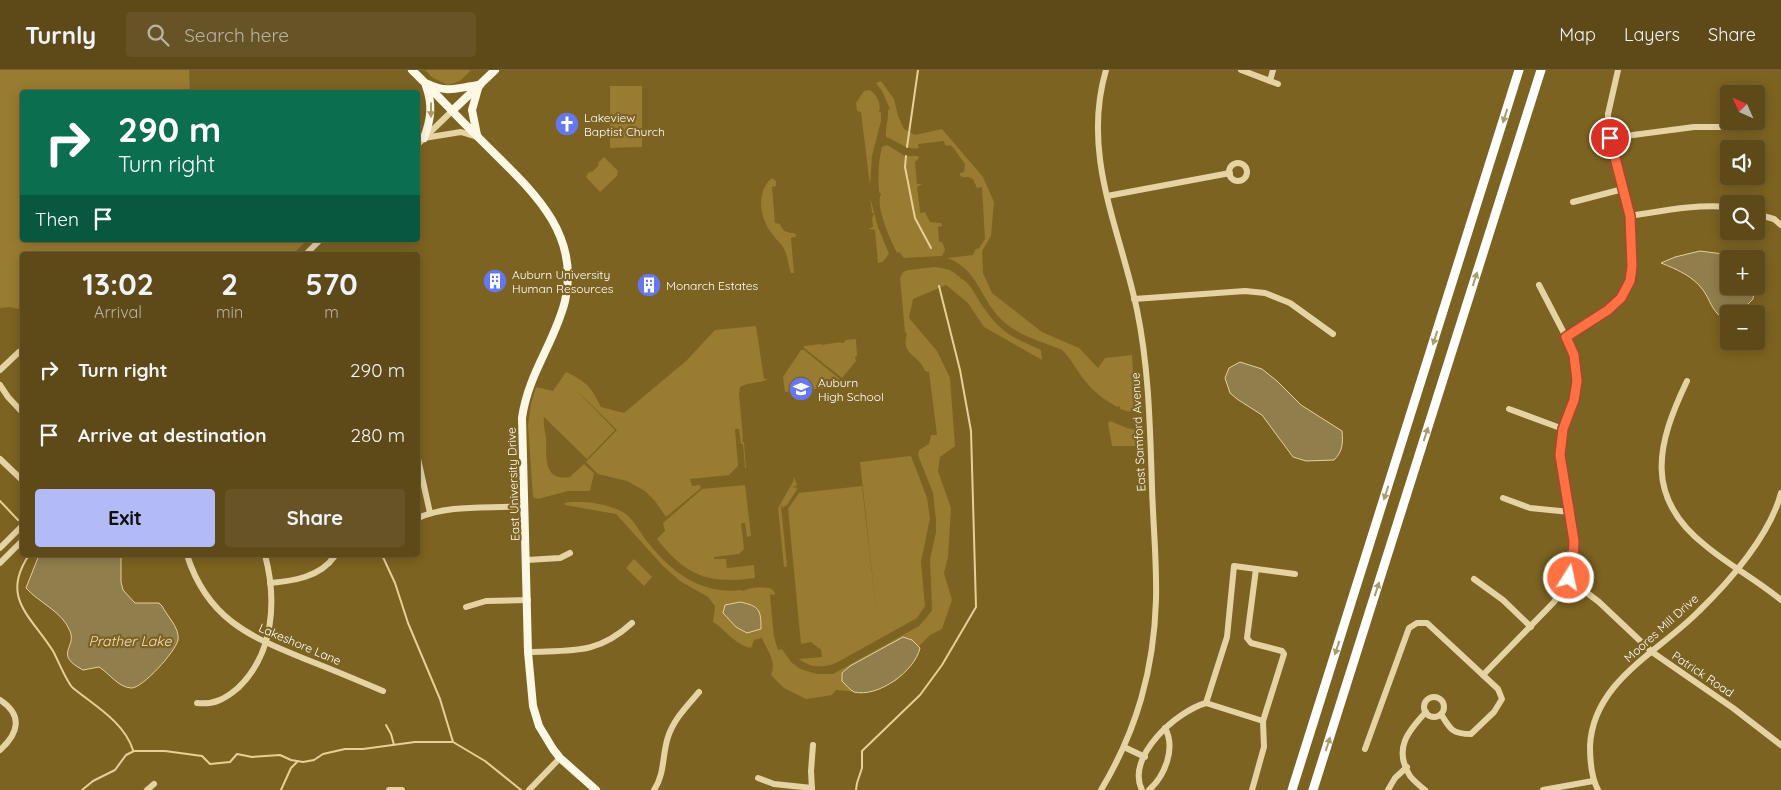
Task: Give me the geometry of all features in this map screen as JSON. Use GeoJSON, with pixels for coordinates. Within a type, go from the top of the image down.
{"type":"FeatureCollection","features":[{"type":"Feature","properties":{"kind":"highway"},"geometry":{"type":"LineString","coordinates":[[1292,790],[1519,70]]}},
{"type":"Feature","properties":{"kind":"highway"},"geometry":{"type":"LineString","coordinates":[[1313,790],[1541,70]]}},
{"type":"Feature","properties":{"kind":"main road","name":"East University Drive"},"geometry":{"type":"LineString","coordinates":[[412,70],[534,193],[546,208],[557,229],[566,256],[568,282],[565,301],[557,326],[529,385],[521,431],[527,560],[528,652],[533,706],[545,738],[560,758],[596,790]]}},
{"type":"Feature","properties":{"kind":"main road"},"geometry":{"type":"LineString","coordinates":[[452,111],[495,70]]}},
{"type":"Feature","properties":{"kind":"main road"},"geometry":{"type":"LineString","coordinates":[[424,82],[441,90],[480,85]]}},
{"type":"Feature","properties":{"kind":"main road"},"geometry":{"type":"LineString","coordinates":[[424,82],[432,110],[424,138]]}},
{"type":"Feature","properties":{"kind":"main road"},"geometry":{"type":"LineString","coordinates":[[477,137],[472,110],[480,85]]}},
{"type":"Feature","properties":{"kind":"street","name":"East Samford Avenue"},"geometry":{"type":"LineString","coordinates":[[1101,790],[1124,747],[1135,722],[1144,693],[1154,638],[1156,598],[1147,377],[1134,299],[1106,196],[1098,153],[1100,97],[1106,70]]}},
{"type":"Feature","properties":{"kind":"street"},"geometry":{"type":"LineString","coordinates":[[1241,70],[1278,84]]}},
{"type":"Feature","properties":{"kind":"street"},"geometry":{"type":"LineString","coordinates":[[1270,81],[1273,70]]}},
{"type":"Feature","properties":{"kind":"street"},"geometry":{"type":"LineString","coordinates":[[1566,337],[1608,310],[1621,298],[1630,281],[1632,266],[1630,216],[1610,138],[1608,114],[1618,70]]}},
{"type":"Feature","properties":{"kind":"street"},"geometry":{"type":"LineString","coordinates":[[420,142],[452,111]]}},
{"type":"Feature","properties":{"kind":"street"},"geometry":{"type":"LineString","coordinates":[[1610,138],[1694,127],[1720,127]]}},
{"type":"Feature","properties":{"kind":"street"},"geometry":{"type":"LineString","coordinates":[[424,138],[461,132],[477,137]]}},
{"type":"Feature","properties":{"kind":"street"},"geometry":{"type":"LineString","coordinates":[[1106,196],[1230,173]]}},
{"type":"Feature","properties":{"kind":"street"},"geometry":{"type":"LineString","coordinates":[[1573,202],[1623,189]]}},
{"type":"Feature","properties":{"kind":"street"},"geometry":{"type":"LineString","coordinates":[[1630,216],[1692,206],[1720,206]]}},
{"type":"Feature","properties":{"kind":"street"},"geometry":{"type":"LineString","coordinates":[[1765,216],[1774,219],[1781,225]]}},
{"type":"Feature","properties":{"kind":"street"},"geometry":{"type":"LineString","coordinates":[[308,252],[318,242]]}},
{"type":"Feature","properties":{"kind":"street"},"geometry":{"type":"LineString","coordinates":[[1483,675],[1554,602],[1569,579],[1574,547],[1560,455],[1563,429],[1574,400],[1577,381],[1574,355],[1539,285]]}},
{"type":"Feature","properties":{"kind":"street"},"geometry":{"type":"LineString","coordinates":[[1134,299],[1245,291],[1265,292],[1290,303],[1333,334]]}},
{"type":"Feature","properties":{"kind":"street"},"geometry":{"type":"LineString","coordinates":[[0,370],[4,364],[19,352]]}},
{"type":"Feature","properties":{"kind":"street"},"geometry":{"type":"LineString","coordinates":[[1687,381],[1666,430],[1663,443],[1661,464],[1663,483],[1672,508],[1683,525],[1697,540],[1781,600]]}},
{"type":"Feature","properties":{"kind":"street"},"geometry":{"type":"LineString","coordinates":[[0,386],[20,410]]}},
{"type":"Feature","properties":{"kind":"street"},"geometry":{"type":"LineString","coordinates":[[1509,409],[1563,429]]}},
{"type":"Feature","properties":{"kind":"street"},"geometry":{"type":"LineString","coordinates":[[0,459],[20,478]]}},
{"type":"Feature","properties":{"kind":"street"},"geometry":{"type":"LineString","coordinates":[[420,468],[430,513]]}},
{"type":"Feature","properties":{"kind":"street","name":"Moores Mill Drive"},"geometry":{"type":"LineString","coordinates":[[1598,790],[1593,781],[1590,744],[1597,712],[1607,694],[1699,612],[1737,569],[1771,521],[1781,494]]}},
{"type":"Feature","properties":{"kind":"street"},"geometry":{"type":"LineString","coordinates":[[1503,498],[1530,508],[1570,512]]}},
{"type":"Feature","properties":{"kind":"street"},"geometry":{"type":"LineString","coordinates":[[420,517],[430,513],[473,508],[524,506]]}},
{"type":"Feature","properties":{"kind":"street"},"geometry":{"type":"LineString","coordinates":[[0,548],[20,528]]}},
{"type":"Feature","properties":{"kind":"street"},"geometry":{"type":"LineString","coordinates":[[0,563],[20,543]]}},
{"type":"Feature","properties":{"kind":"street"},"geometry":{"type":"LineString","coordinates":[[527,560],[560,558],[570,553]]}},
{"type":"Feature","properties":{"kind":"street","name":"Lakeshore Lane"},"geometry":{"type":"LineString","coordinates":[[188,557],[201,588],[213,604],[233,624],[266,643],[383,690]]}},
{"type":"Feature","properties":{"kind":"street"},"geometry":{"type":"LineString","coordinates":[[197,703],[211,704],[219,702],[232,693],[242,684],[254,668],[266,643],[271,615],[270,583],[264,557]]}},
{"type":"Feature","properties":{"kind":"street"},"geometry":{"type":"LineString","coordinates":[[270,583],[313,574],[328,564],[334,557]]}},
{"type":"Feature","properties":{"kind":"street"},"geometry":{"type":"LineString","coordinates":[[1142,790],[1139,784],[1140,768],[1150,746],[1165,728],[1178,718],[1206,703],[1227,637],[1234,566],[1294,574]]}},
{"type":"Feature","properties":{"kind":"street"},"geometry":{"type":"LineString","coordinates":[[1252,790],[1264,747],[1263,721],[1284,654],[1282,651],[1251,643],[1247,638],[1256,569]]}},
{"type":"Feature","properties":{"kind":"street"},"geometry":{"type":"LineString","coordinates":[[1474,579],[1503,600],[1531,626]]}},
{"type":"Feature","properties":{"kind":"street","name":"Patrick Road"},"geometry":{"type":"LineString","coordinates":[[1569,579],[1599,602],[1652,652],[1733,708],[1781,746]]}},
{"type":"Feature","properties":{"kind":"street"},"geometry":{"type":"LineString","coordinates":[[466,607],[486,601],[528,600]]}},
{"type":"Feature","properties":{"kind":"street"},"geometry":{"type":"LineString","coordinates":[[1365,749],[1409,628],[1417,622],[1427,623],[1498,688],[1502,699],[1494,712],[1470,734],[1458,734],[1449,727],[1441,714]]}},
{"type":"Feature","properties":{"kind":"street"},"geometry":{"type":"LineString","coordinates":[[528,652],[590,648],[618,636],[632,623]]}},
{"type":"Feature","properties":{"kind":"street"},"geometry":{"type":"LineString","coordinates":[[654,790],[661,776],[666,744],[673,725],[699,692]]}},
{"type":"Feature","properties":{"kind":"street"},"geometry":{"type":"LineString","coordinates":[[1436,697],[1441,699],[1444,709],[1441,714],[1433,717],[1426,712],[1424,707],[1430,698],[1436,697]]}},
{"type":"Feature","properties":{"kind":"street"},"geometry":{"type":"LineString","coordinates":[[0,700],[11,709],[16,721],[14,732],[0,750]]}},
{"type":"Feature","properties":{"kind":"street"},"geometry":{"type":"LineString","coordinates":[[1206,703],[1263,721]]}},
{"type":"Feature","properties":{"kind":"street"},"geometry":{"type":"LineString","coordinates":[[1425,790],[1410,776],[1404,760],[1403,742],[1412,726],[1426,712]]}},
{"type":"Feature","properties":{"kind":"street"},"geometry":{"type":"LineString","coordinates":[[1149,790],[1164,769],[1170,747],[1169,735],[1165,728]]}},
{"type":"Feature","properties":{"kind":"street"},"geometry":{"type":"LineString","coordinates":[[758,778],[774,784],[812,789],[813,745]]}},
{"type":"Feature","properties":{"kind":"street"},"geometry":{"type":"LineString","coordinates":[[1124,747],[1145,757]]}},
{"type":"Feature","properties":{"kind":"street"},"geometry":{"type":"LineString","coordinates":[[529,790],[560,758]]}},
{"type":"Feature","properties":{"kind":"street"},"geometry":{"type":"LineString","coordinates":[[1388,790],[1395,778],[1407,767]]}},
{"type":"Feature","properties":{"kind":"street"},"geometry":{"type":"LineString","coordinates":[[1544,790],[1593,781]]}},
{"type":"Feature","properties":{"kind":"street"},"geometry":{"type":"LineString","coordinates":[[147,790],[154,784]]}},
{"type":"Feature","properties":{"kind":"street"},"geometry":{"type":"LineString","coordinates":[[389,790],[402,790]]}},
{"type":"Feature","properties":{"kind":"shaded area"},"geometry":{"type":"Polygon","coordinates":[[[0,70],[189,70],[190,90],[20,90],[20,242],[305,242],[295,252],[20,252],[20,310],[10,307],[0,308],[0,70]]]}},
{"type":"Feature","properties":{"kind":"shaded area"},"geometry":{"type":"Polygon","coordinates":[[[425,70],[471,70],[460,81],[448,85],[433,78],[425,70]]]}},
{"type":"Feature","properties":{"kind":"shaded area"},"geometry":{"type":"Polygon","coordinates":[[[881,81],[894,99],[898,116],[904,129],[915,135],[942,129],[983,177],[994,202],[991,236],[982,251],[983,273],[992,293],[1042,332],[1079,348],[1098,368],[1105,358],[1132,355],[1135,410],[1130,412],[1120,409],[1120,406],[1117,407],[1100,396],[1086,382],[1062,350],[1029,337],[1006,324],[993,310],[972,276],[957,263],[947,258],[973,255],[985,239],[982,187],[977,188],[973,179],[960,175],[960,173],[964,172],[965,164],[952,146],[945,145],[944,141],[918,144],[919,148],[914,149],[886,137],[888,110],[890,109],[876,83],[881,81]]]}},
{"type":"Feature","properties":{"kind":"shaded area"},"geometry":{"type":"Polygon","coordinates":[[[610,86],[642,86],[642,147],[610,148],[610,86]]]}},
{"type":"Feature","properties":{"kind":"shaded area"},"geometry":{"type":"Polygon","coordinates":[[[870,90],[879,103],[881,121],[872,156],[870,186],[861,112],[857,111],[856,103],[864,91],[870,90]]]}},
{"type":"Feature","properties":{"kind":"shaded area"},"geometry":{"type":"Polygon","coordinates":[[[887,145],[905,156],[918,156],[919,158],[915,162],[917,184],[922,184],[917,187],[920,213],[925,212],[930,222],[941,223],[942,226],[938,227],[939,242],[942,242],[945,250],[942,256],[904,258],[899,252],[897,253],[891,241],[880,207],[881,194],[879,192],[878,175],[882,147],[887,145]]]}},
{"type":"Feature","properties":{"kind":"shaded area"},"geometry":{"type":"Polygon","coordinates":[[[604,157],[618,171],[617,176],[600,192],[586,177],[588,173],[599,165],[598,163],[604,157]]]}},
{"type":"Feature","properties":{"kind":"shaded area"},"geometry":{"type":"Polygon","coordinates":[[[772,178],[776,181],[776,186],[772,187],[775,223],[780,224],[785,231],[794,233],[797,236],[791,238],[794,273],[791,273],[785,250],[769,229],[762,214],[761,198],[763,191],[772,178]]]}},
{"type":"Feature","properties":{"kind":"shaded area"},"geometry":{"type":"Polygon","coordinates":[[[870,197],[878,227],[889,254],[884,261],[878,263],[875,230],[868,229],[873,227],[872,218],[874,214],[870,197]]]}},
{"type":"Feature","properties":{"kind":"shaded area"},"geometry":{"type":"Polygon","coordinates":[[[936,267],[950,270],[966,282],[994,321],[1007,333],[1041,350],[1042,360],[984,327],[968,303],[946,285],[913,299],[909,318],[937,351],[950,378],[955,446],[940,457],[938,471],[951,508],[948,557],[944,573],[952,600],[942,629],[930,635],[919,646],[911,665],[896,681],[858,692],[836,690],[832,695],[806,699],[784,688],[771,675],[773,670],[772,660],[762,638],[754,640],[751,648],[735,641],[713,622],[715,606],[708,597],[680,581],[663,566],[616,514],[565,505],[564,503],[597,503],[621,511],[627,515],[665,561],[675,570],[699,584],[725,591],[743,591],[757,587],[772,589],[775,593],[770,596],[774,637],[778,650],[782,649],[791,662],[800,669],[817,674],[833,674],[919,626],[932,610],[930,559],[936,532],[936,520],[933,493],[918,455],[919,450],[929,444],[931,435],[937,435],[929,372],[925,371],[906,346],[907,334],[905,332],[900,278],[903,272],[908,270],[936,267]]]}},
{"type":"Feature","properties":{"kind":"shaded area"},"geometry":{"type":"Polygon","coordinates":[[[756,326],[764,379],[768,379],[740,387],[742,441],[744,443],[746,468],[739,429],[735,429],[738,466],[729,475],[690,479],[692,486],[700,485],[701,488],[666,517],[645,491],[627,481],[598,474],[586,462],[617,430],[573,387],[615,430],[587,459],[544,417],[547,459],[550,471],[561,477],[570,477],[584,464],[594,473],[590,491],[568,491],[538,499],[533,497],[528,425],[536,387],[553,391],[566,372],[588,386],[601,407],[624,413],[686,361],[715,330],[756,326]]]}},
{"type":"Feature","properties":{"kind":"shaded area"},"geometry":{"type":"Polygon","coordinates":[[[856,339],[856,361],[842,378],[804,348],[804,346],[844,343],[845,340],[856,339]]]}},
{"type":"Feature","properties":{"kind":"shaded area"},"geometry":{"type":"Polygon","coordinates":[[[801,350],[804,350],[841,380],[836,387],[785,392],[783,377],[801,350]]]}},
{"type":"Feature","properties":{"kind":"shaded area"},"geometry":{"type":"Polygon","coordinates":[[[1110,421],[1136,430],[1137,446],[1112,446],[1108,423],[1110,421]]]}},
{"type":"Feature","properties":{"kind":"shaded area"},"geometry":{"type":"Polygon","coordinates":[[[911,456],[927,498],[930,518],[921,562],[925,606],[917,618],[836,663],[817,666],[803,662],[799,659],[822,657],[821,650],[811,642],[801,644],[788,509],[799,493],[862,486],[877,617],[860,462],[911,456]]]}},
{"type":"Feature","properties":{"kind":"shaded area"},"geometry":{"type":"Polygon","coordinates":[[[794,477],[797,485],[792,488],[796,487],[797,489],[787,505],[782,508],[781,506],[787,566],[784,567],[778,508],[794,477]]]}},
{"type":"Feature","properties":{"kind":"shaded area"},"geometry":{"type":"Polygon","coordinates":[[[745,485],[751,536],[747,537],[745,523],[741,523],[744,549],[739,554],[714,557],[714,559],[726,559],[727,568],[754,565],[755,578],[724,580],[700,575],[678,562],[657,539],[665,531],[663,523],[702,489],[745,485]]]}},
{"type":"Feature","properties":{"kind":"shaded area"},"geometry":{"type":"Polygon","coordinates":[[[634,559],[652,577],[644,586],[626,568],[634,559]]]}},
{"type":"Feature","properties":{"kind":"water"},"geometry":{"type":"Polygon","coordinates":[[[1700,251],[1720,254],[1720,295],[1754,295],[1753,299],[1747,305],[1720,305],[1720,316],[1699,285],[1678,270],[1661,263],[1675,257],[1700,251]]]}},
{"type":"Feature","properties":{"kind":"water"},"geometry":{"type":"Polygon","coordinates":[[[1240,362],[1262,369],[1301,405],[1342,431],[1342,447],[1334,460],[1306,461],[1293,457],[1262,415],[1230,393],[1225,378],[1229,368],[1240,362]]]}},
{"type":"Feature","properties":{"kind":"water","name":"Prather Lake"},"geometry":{"type":"Polygon","coordinates":[[[38,557],[121,557],[121,582],[123,590],[135,603],[159,603],[173,622],[178,640],[165,660],[150,676],[136,687],[126,687],[118,683],[99,667],[83,670],[69,660],[68,651],[71,637],[66,624],[62,618],[26,588],[38,557]]]}},
{"type":"Feature","properties":{"kind":"water"},"geometry":{"type":"Polygon","coordinates":[[[740,602],[751,605],[758,610],[761,629],[747,633],[736,627],[723,613],[725,605],[740,602]]]}},
{"type":"Feature","properties":{"kind":"water"},"geometry":{"type":"Polygon","coordinates":[[[903,637],[912,640],[920,648],[917,657],[911,665],[894,681],[874,691],[864,693],[854,692],[842,681],[842,673],[850,666],[903,637]]]}},
{"type":"Feature","properties":{"kind":"waterway"},"geometry":{"type":"LineString","coordinates":[[907,147],[918,70]]}},
{"type":"Feature","properties":{"kind":"waterway"},"geometry":{"type":"LineString","coordinates":[[906,156],[905,167],[915,218],[931,248]]}},
{"type":"Feature","properties":{"kind":"waterway"},"geometry":{"type":"LineString","coordinates":[[856,790],[862,768],[862,751],[920,695],[942,665],[976,607],[971,431],[960,370],[939,286]]}},
{"type":"Feature","properties":{"kind":"waterway"},"geometry":{"type":"LineString","coordinates":[[0,501],[18,520]]}},
{"type":"Feature","properties":{"kind":"waterway"},"geometry":{"type":"LineString","coordinates":[[28,557],[17,583],[18,595],[22,606],[53,651],[73,688],[116,723],[129,740],[133,750]]}},
{"type":"Feature","properties":{"kind":"waterway"},"geometry":{"type":"LineString","coordinates":[[383,557],[395,583],[408,623],[440,699],[453,742],[485,761],[521,790]]}},
{"type":"Feature","properties":{"kind":"waterway"},"geometry":{"type":"LineString","coordinates":[[386,725],[394,745]]}},
{"type":"Feature","properties":{"kind":"waterway"},"geometry":{"type":"LineString","coordinates":[[82,790],[93,781],[115,770],[126,755],[134,751],[165,751],[202,756],[210,764],[230,762],[237,754],[252,757],[280,755],[291,760],[303,762],[314,760],[323,754],[345,749],[363,749],[415,742],[453,742]]}},
{"type":"Feature","properties":{"kind":"waterway"},"geometry":{"type":"LineString","coordinates":[[281,790],[291,768],[297,762]]}},
{"type":"Feature","properties":{"kind":"place","name":"Lakeview Baptist Church"},"geometry":{"type":"Point","coordinates":[567,124]}},
{"type":"Feature","properties":{"kind":"place","name":"Auburn University Human Resources"},"geometry":{"type":"Point","coordinates":[495,281]}},
{"type":"Feature","properties":{"kind":"place","name":"Monarch Estates"},"geometry":{"type":"Point","coordinates":[649,285]}},
{"type":"Feature","properties":{"kind":"place","name":"Auburn High School"},"geometry":{"type":"Point","coordinates":[801,389]}},
{"type":"Feature","properties":{"kind":"route"},"geometry":{"type":"LineString","coordinates":[[1569,578],[1573,562],[1574,541],[1560,455],[1563,429],[1574,400],[1577,381],[1574,355],[1566,337],[1608,310],[1621,298],[1630,281],[1632,266],[1630,216],[1610,138]]}}]}
